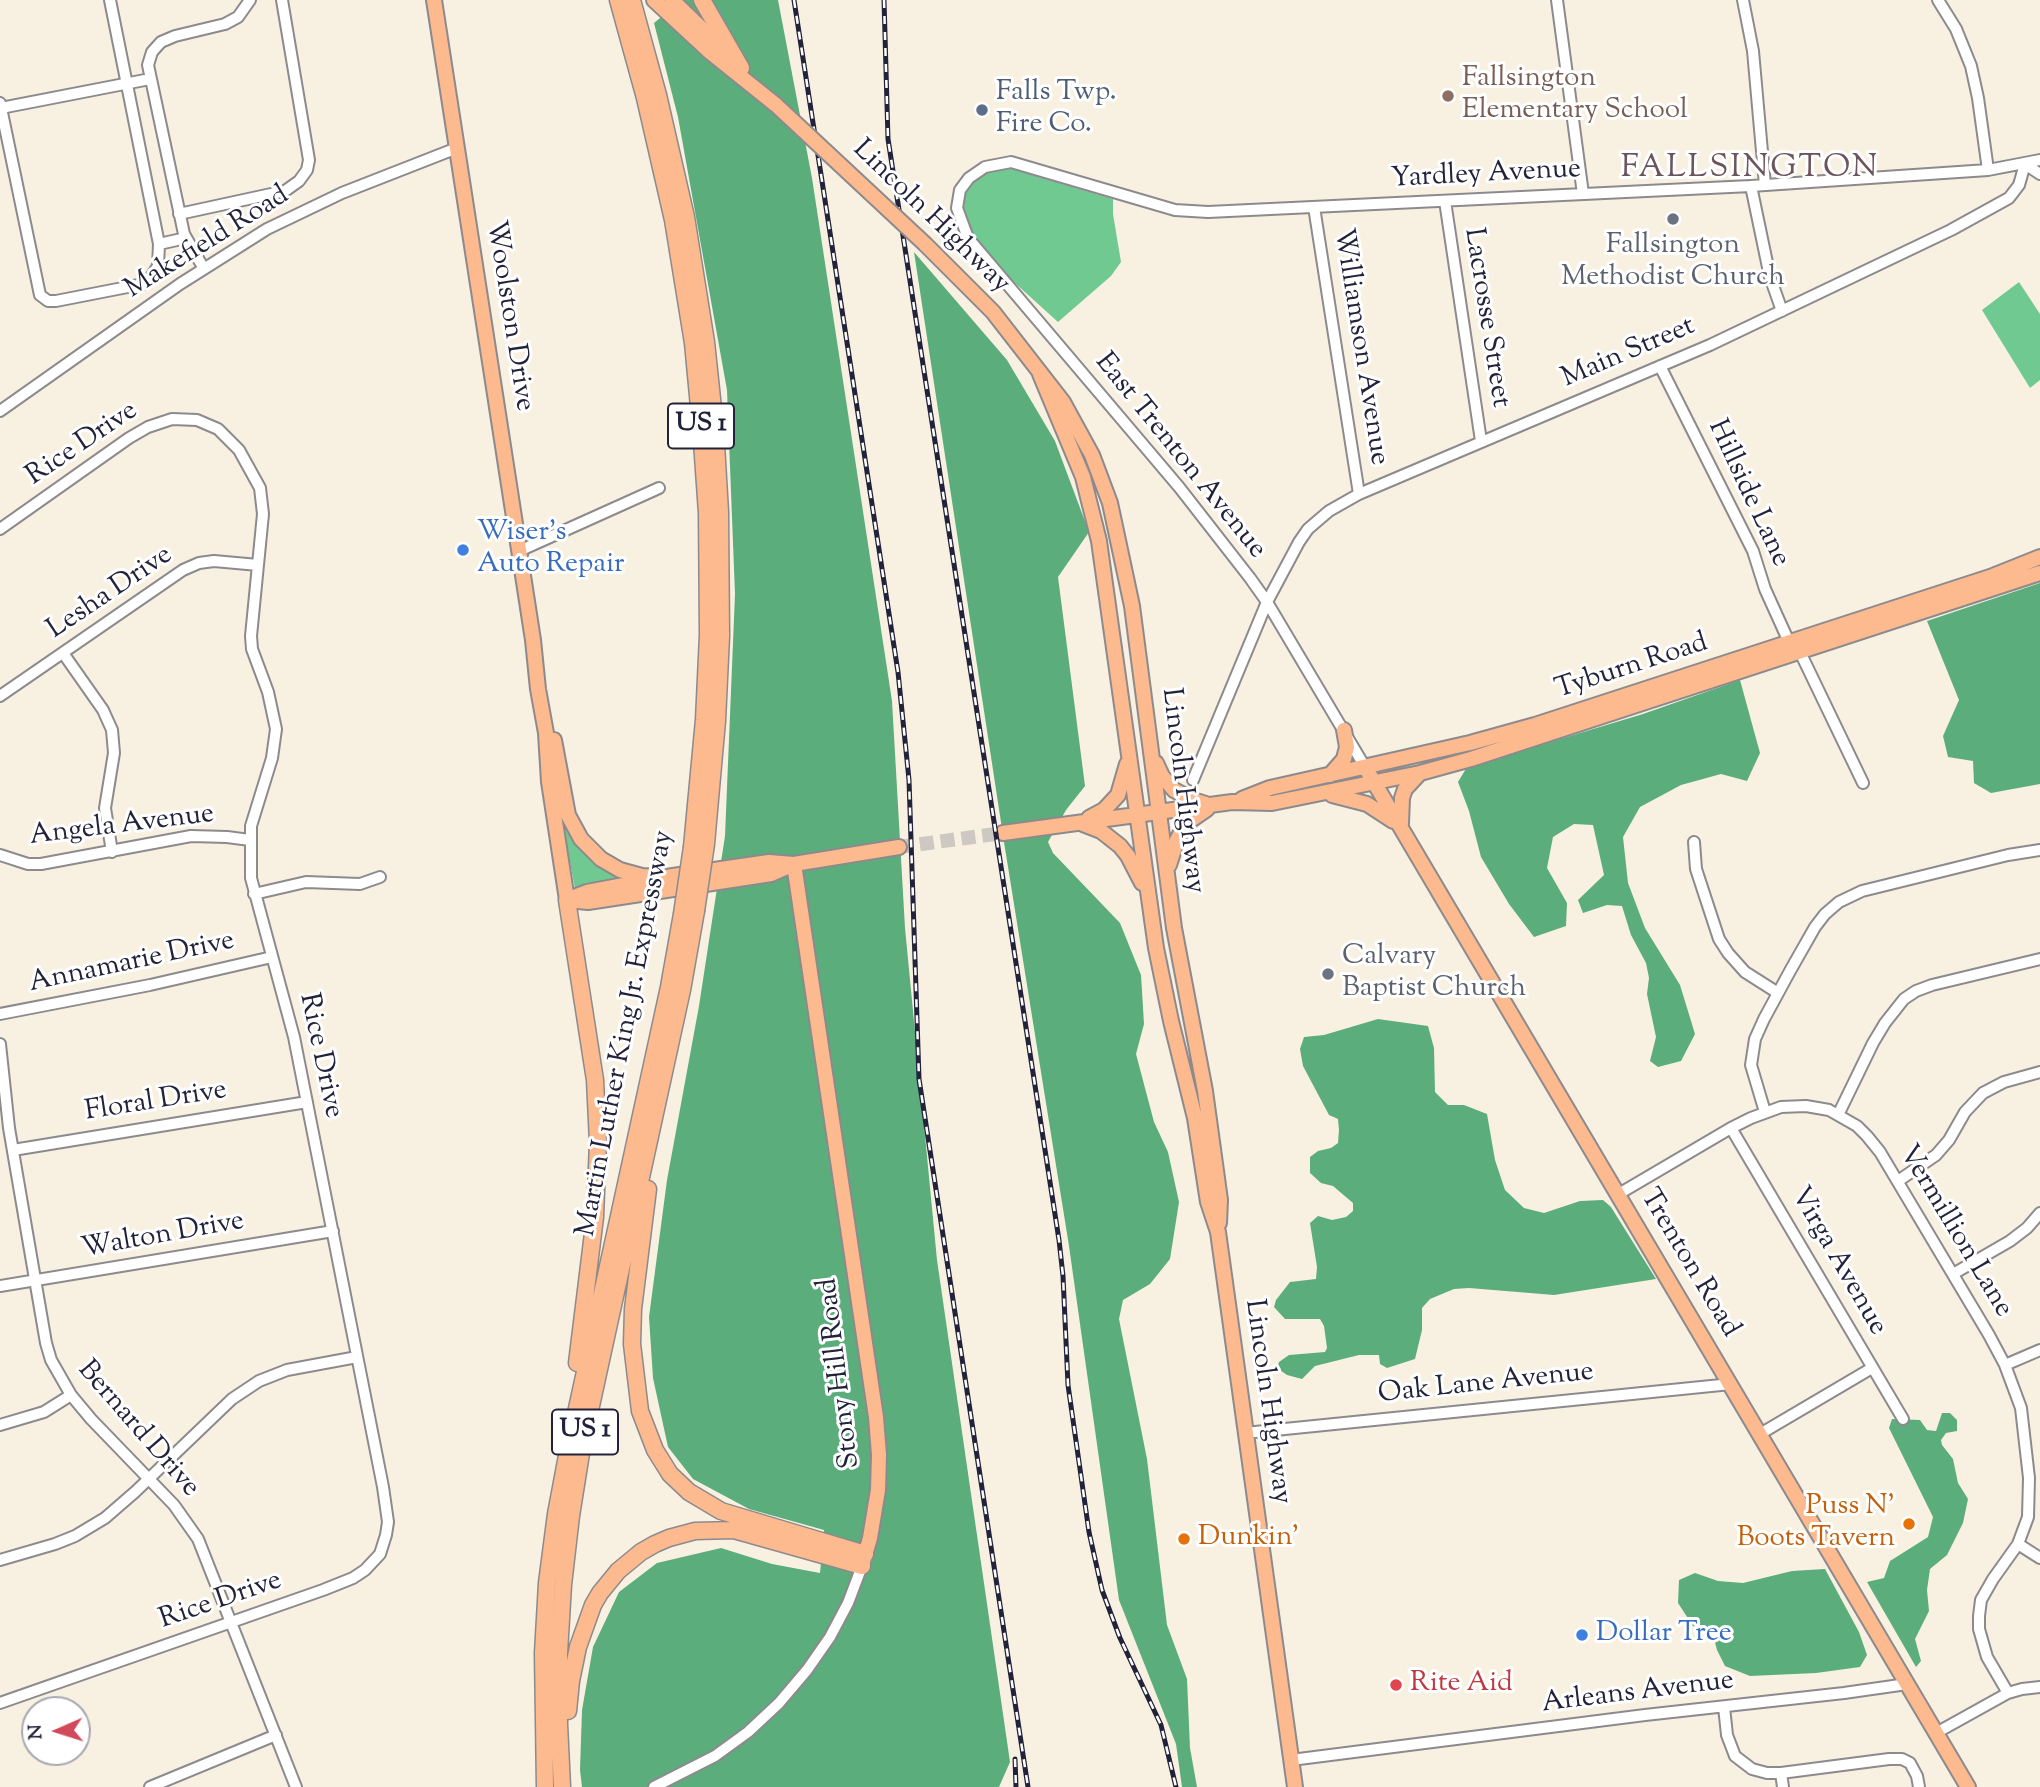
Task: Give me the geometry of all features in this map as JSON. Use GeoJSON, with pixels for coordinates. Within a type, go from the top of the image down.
{"type":"FeatureCollection","features":[{"type":"Feature","properties":{"kind":"highway"},"geometry":{"type":"LineString","coordinates":[[702,0],[741,68]]}},
{"type":"Feature","properties":{"kind":"highway","name":"Martin Luther King Jr. Expressway"},"geometry":{"type":"LineString","coordinates":[[563,1787],[559,1724],[559,1653],[570,1516],[582,1447],[661,1084],[718,721],[721,636],[720,523],[715,426],[706,342],[686,217],[658,95],[639,27],[624,4]]}},
{"type":"Feature","properties":{"kind":"highway","name":"Martin Luther King Jr. Expressway"},"geometry":{"type":"LineString","coordinates":[[624,4],[673,220],[691,330],[701,428],[707,523],[708,635],[699,846]]}},
{"type":"Feature","properties":{"kind":"highway"},"geometry":{"type":"LineString","coordinates":[[562,1479],[593,1243],[598,1165],[595,1080],[568,900]]}},
{"type":"Feature","properties":{"kind":"highway","name":"Martin Luther King Jr. Expressway"},"geometry":{"type":"LineString","coordinates":[[545,1787],[542,1689],[544,1630],[551,1548],[562,1479],[669,987],[689,912]]}},
{"type":"Feature","properties":{"kind":"highway"},"geometry":{"type":"LineString","coordinates":[[661,1084],[632,1327],[637,1396],[648,1437],[678,1483],[710,1506],[864,1560]]}},
{"type":"Feature","properties":{"kind":"highway"},"geometry":{"type":"LineString","coordinates":[[563,1787],[569,1698],[578,1647],[587,1618],[600,1592],[635,1556],[669,1538],[695,1531],[719,1529],[748,1533],[864,1560]]}},
{"type":"Feature","properties":{"kind":"main road","name":"Woolston Drive"},"geometry":{"type":"LineString","coordinates":[[434,0],[533,640],[546,733],[549,782],[568,900]]}},
{"type":"Feature","properties":{"kind":"main road","name":"Lincoln Highway"},"geometry":{"type":"LineString","coordinates":[[654,0],[710,52],[776,105]]}},
{"type":"Feature","properties":{"kind":"main road","name":"Lincoln Highway"},"geometry":{"type":"LineString","coordinates":[[672,0],[776,105],[925,244],[993,312],[1075,421],[1099,471],[1110,503],[1127,580],[1153,754],[1158,814],[1178,952],[1205,1091],[1220,1200],[1218,1232]]}},
{"type":"Feature","properties":{"kind":"main road","name":"Lincoln Highway"},"geometry":{"type":"LineString","coordinates":[[1040,374],[1077,461],[1094,516],[1163,987],[1195,1118],[1208,1202],[1218,1232],[1295,1787]]}},
{"type":"Feature","properties":{"kind":"main road","name":"Tyburn Road"},"geometry":{"type":"LineString","coordinates":[[1139,814],[1158,814],[1233,802],[1272,803],[1375,784],[1471,759],[1795,647],[2040,557]]}},
{"type":"Feature","properties":{"kind":"main road","name":"Tyburn Road"},"geometry":{"type":"LineString","coordinates":[[1233,802],[1270,788],[1514,732],[2040,573]]}},
{"type":"Feature","properties":{"kind":"main road","name":"Woolston Drive"},"geometry":{"type":"LineString","coordinates":[[533,640],[545,687],[566,806],[572,824],[587,846],[610,865],[642,876],[666,877]]}},
{"type":"Feature","properties":{"kind":"main road"},"geometry":{"type":"LineString","coordinates":[[1329,775],[1344,760],[1347,747],[1341,726]]}},
{"type":"Feature","properties":{"kind":"main road"},"geometry":{"type":"LineString","coordinates":[[1078,823],[1104,810],[1118,794],[1126,774],[1129,748]]}},
{"type":"Feature","properties":{"kind":"main road"},"geometry":{"type":"LineString","coordinates":[[1153,754],[1163,776],[1174,790],[1193,800],[1214,805]]}},
{"type":"Feature","properties":{"kind":"main road","name":"Trenton Road"},"geometry":{"type":"LineString","coordinates":[[1365,767],[1968,1787]]}},
{"type":"Feature","properties":{"kind":"main road"},"geometry":{"type":"LineString","coordinates":[[1402,829],[1402,798],[1410,782],[1420,773]]}},
{"type":"Feature","properties":{"kind":"main road"},"geometry":{"type":"LineString","coordinates":[[1321,794],[1342,796],[1367,804],[1381,811],[1402,829]]}},
{"type":"Feature","properties":{"kind":"main road"},"geometry":{"type":"LineString","coordinates":[[1168,881],[1169,865],[1177,839],[1191,820],[1214,805]]}},
{"type":"Feature","properties":{"kind":"main road"},"geometry":{"type":"LineString","coordinates":[[1003,833],[1139,814]]}},
{"type":"Feature","properties":{"kind":"main road"},"geometry":{"type":"LineString","coordinates":[[1078,823],[1101,831],[1120,846],[1135,868],[1148,895]]}},
{"type":"Feature","properties":{"kind":"main road","name":"Woolston Drive"},"geometry":{"type":"LineString","coordinates":[[568,900],[587,892],[666,877],[769,862],[794,864],[898,847]]}},
{"type":"Feature","properties":{"kind":"main road","name":"Woolston Drive"},"geometry":{"type":"LineString","coordinates":[[568,900],[588,902],[771,874],[794,864]]}},
{"type":"Feature","properties":{"kind":"main road","name":"Stony Hill Road"},"geometry":{"type":"LineString","coordinates":[[794,864],[877,1427],[878,1490],[864,1560]]}},
{"type":"Feature","properties":{"kind":"street"},"geometry":{"type":"LineString","coordinates":[[110,0],[127,84],[159,244],[156,271],[143,284],[56,301],[44,298],[37,288],[0,106],[127,84],[150,79]]}},
{"type":"Feature","properties":{"kind":"street"},"geometry":{"type":"LineString","coordinates":[[204,269],[186,239],[179,214],[148,65],[152,52],[161,42],[238,18],[250,0]]}},
{"type":"Feature","properties":{"kind":"street"},"geometry":{"type":"LineString","coordinates":[[179,214],[285,191],[299,181],[307,170],[309,160],[282,0]]}},
{"type":"Feature","properties":{"kind":"street"},"geometry":{"type":"LineString","coordinates":[[1557,0],[1583,194]]}},
{"type":"Feature","properties":{"kind":"street"},"geometry":{"type":"LineString","coordinates":[[1743,0],[1753,51],[1765,185]]}},
{"type":"Feature","properties":{"kind":"street"},"geometry":{"type":"LineString","coordinates":[[1938,0],[1956,29],[1971,66],[1987,170]]}},
{"type":"Feature","properties":{"kind":"street","name":"Makefield Road"},"geometry":{"type":"LineString","coordinates":[[0,411],[256,235],[298,212],[457,148]]}},
{"type":"Feature","properties":{"kind":"street","name":"Yardley Avenue"},"geometry":{"type":"LineString","coordinates":[[963,184],[985,167],[1011,162],[1175,210],[1208,212],[1751,186],[1987,170],[2040,160]]}},
{"type":"Feature","properties":{"kind":"street"},"geometry":{"type":"LineString","coordinates":[[2025,164],[2040,174]]}},
{"type":"Feature","properties":{"kind":"street","name":"Main Street"},"geometry":{"type":"LineString","coordinates":[[1193,780],[1267,602],[1299,542],[1308,529],[1329,511],[1359,494],[1782,311],[1951,230],[2009,198],[2019,185],[2025,164]]}},
{"type":"Feature","properties":{"kind":"street","name":"East Trenton Avenue"},"geometry":{"type":"LineString","coordinates":[[963,184],[957,199],[957,208],[968,238],[1179,487],[1267,602],[1365,767]]}},
{"type":"Feature","properties":{"kind":"street"},"geometry":{"type":"LineString","coordinates":[[1751,186],[1770,277],[1782,311]]}},
{"type":"Feature","properties":{"kind":"street","name":"Lacrosse Street"},"geometry":{"type":"LineString","coordinates":[[1445,201],[1481,441]]}},
{"type":"Feature","properties":{"kind":"street","name":"Williamson Avenue"},"geometry":{"type":"LineString","coordinates":[[1314,206],[1359,494]]}},
{"type":"Feature","properties":{"kind":"street"},"geometry":{"type":"LineString","coordinates":[[159,244],[186,239]]}},
{"type":"Feature","properties":{"kind":"street","name":"Hillside Lane"},"geometry":{"type":"LineString","coordinates":[[1660,366],[1753,551],[1765,589],[1863,783]]}},
{"type":"Feature","properties":{"kind":"street","name":"Rice Drive"},"geometry":{"type":"LineString","coordinates":[[0,529],[129,438],[159,422],[184,418],[218,429],[247,461],[262,496],[262,537],[251,636],[252,649],[268,692],[276,729],[272,758],[255,811],[250,840],[250,869],[254,894],[288,1012],[387,1510],[386,1535],[380,1553],[365,1570],[353,1578],[0,1703]]}},
{"type":"Feature","properties":{"kind":"street"},"geometry":{"type":"LineString","coordinates":[[519,551],[659,488]]}},
{"type":"Feature","properties":{"kind":"street","name":"Lesha Drive"},"geometry":{"type":"LineString","coordinates":[[0,696],[183,570],[199,563],[215,561],[258,565]]}},
{"type":"Feature","properties":{"kind":"street"},"geometry":{"type":"LineString","coordinates":[[63,653],[103,710],[112,730],[114,753],[106,808],[112,852]]}},
{"type":"Feature","properties":{"kind":"street","name":"Angela Avenue"},"geometry":{"type":"LineString","coordinates":[[0,855],[28,864],[41,864],[191,836],[212,835],[250,840]]}},
{"type":"Feature","properties":{"kind":"street"},"geometry":{"type":"LineString","coordinates":[[1694,842],[1696,869],[1719,939],[1736,964],[1778,993]]}},
{"type":"Feature","properties":{"kind":"street"},"geometry":{"type":"LineString","coordinates":[[1765,1112],[1751,1065],[1752,1055],[1764,1019],[1815,927],[1825,914],[1849,896],[1908,878],[2040,850]]}},
{"type":"Feature","properties":{"kind":"street"},"geometry":{"type":"LineString","coordinates":[[254,894],[306,881],[360,884],[380,877]]}},
{"type":"Feature","properties":{"kind":"street","name":"Annamarie Drive"},"geometry":{"type":"LineString","coordinates":[[0,1014],[162,983],[272,957]]}},
{"type":"Feature","properties":{"kind":"street"},"geometry":{"type":"LineString","coordinates":[[1838,1115],[1873,1043],[1904,999],[1932,985],[2040,960]]}},
{"type":"Feature","properties":{"kind":"street","name":"Bernard Drive"},"geometry":{"type":"LineString","coordinates":[[0,1044],[13,1150],[51,1360],[71,1395],[174,1505],[198,1539],[296,1787]]}},
{"type":"Feature","properties":{"kind":"street"},"geometry":{"type":"LineString","coordinates":[[1898,1181],[1936,1155],[1949,1140],[1965,1112],[1983,1093],[2004,1082],[2040,1072]]}},
{"type":"Feature","properties":{"kind":"street","name":"Floral Drive"},"geometry":{"type":"LineString","coordinates":[[13,1150],[307,1102]]}},
{"type":"Feature","properties":{"kind":"street","name":"Vermillion Lane"},"geometry":{"type":"LineString","coordinates":[[1617,1195],[1731,1128],[1782,1107],[1807,1106],[1838,1115],[1867,1136],[1898,1181],[2005,1365],[2021,1408],[2027,1459],[2028,1517],[2018,1544],[1981,1600],[1979,1616],[1979,1629],[1987,1657],[2008,1693]]}},
{"type":"Feature","properties":{"kind":"street","name":"Virga Avenue"},"geometry":{"type":"LineString","coordinates":[[1731,1128],[1903,1419]]}},
{"type":"Feature","properties":{"kind":"street"},"geometry":{"type":"LineString","coordinates":[[1953,1274],[2010,1241],[2040,1213]]}},
{"type":"Feature","properties":{"kind":"street","name":"Walton Drive"},"geometry":{"type":"LineString","coordinates":[[0,1286],[333,1231]]}},
{"type":"Feature","properties":{"kind":"street"},"geometry":{"type":"LineString","coordinates":[[2005,1365],[2040,1350]]}},
{"type":"Feature","properties":{"kind":"street"},"geometry":{"type":"LineString","coordinates":[[0,1560],[55,1544],[92,1527],[119,1507],[232,1399],[253,1384],[287,1370],[357,1357]]}},
{"type":"Feature","properties":{"kind":"street"},"geometry":{"type":"LineString","coordinates":[[1760,1434],[1872,1368]]}},
{"type":"Feature","properties":{"kind":"street","name":"Oak Lane Avenue"},"geometry":{"type":"LineString","coordinates":[[1245,1433],[1731,1384]]}},
{"type":"Feature","properties":{"kind":"street"},"geometry":{"type":"LineString","coordinates":[[0,1425],[44,1412],[71,1395]]}},
{"type":"Feature","properties":{"kind":"street"},"geometry":{"type":"LineString","coordinates":[[2027,1459],[2040,1458]]}},
{"type":"Feature","properties":{"kind":"street"},"geometry":{"type":"LineString","coordinates":[[2018,1544],[2040,1558]]}},
{"type":"Feature","properties":{"kind":"street","name":"Stony Hill Road"},"geometry":{"type":"LineString","coordinates":[[654,1787],[715,1756],[748,1732],[779,1703],[830,1637],[848,1603],[864,1560]]}},
{"type":"Feature","properties":{"kind":"street","name":"Arleans Avenue"},"geometry":{"type":"LineString","coordinates":[[1291,1760],[1907,1684]]}},
{"type":"Feature","properties":{"kind":"street"},"geometry":{"type":"LineString","coordinates":[[1936,1733],[2008,1693],[2040,1687]]}},
{"type":"Feature","properties":{"kind":"street"},"geometry":{"type":"LineString","coordinates":[[1724,1707],[1727,1735],[1735,1756],[1752,1769],[1782,1773],[1902,1759],[1914,1769],[1919,1787]]}},
{"type":"Feature","properties":{"kind":"street"},"geometry":{"type":"LineString","coordinates":[[150,1787],[276,1735]]}},
{"type":"Feature","properties":{"kind":"street"},"geometry":{"type":"LineString","coordinates":[[1782,1773],[1783,1787]]}},
{"type":"Feature","properties":{"kind":"green space"},"geometry":{"type":"Polygon","coordinates":[[[682,0],[778,0],[812,178],[892,701],[905,928],[937,1260],[1010,1762],[999,1787],[582,1787],[582,1710],[593,1647],[619,1592],[657,1563],[721,1548],[772,1564],[820,1573],[824,1530],[749,1509],[693,1479],[668,1447],[653,1378],[649,1317],[667,1180],[699,1006],[725,836],[735,594],[727,390],[678,117],[654,23],[682,0]]]}},
{"type":"Feature","properties":{"kind":"green space"},"geometry":{"type":"Polygon","coordinates":[[[1005,167],[1113,199],[1121,262],[1111,276],[1058,322],[995,265],[967,230],[961,216],[961,199],[966,186],[991,169],[1005,167]]]}},
{"type":"Feature","properties":{"kind":"green space"},"geometry":{"type":"Polygon","coordinates":[[[914,252],[1007,360],[1055,441],[1089,532],[1058,577],[1085,786],[1066,810],[1048,842],[1053,853],[1120,923],[1141,975],[1144,1024],[1136,1054],[1154,1122],[1168,1152],[1179,1202],[1170,1259],[1150,1284],[1123,1300],[1119,1319],[1147,1459],[1167,1625],[1187,1679],[1190,1748],[1197,1787],[1182,1787],[1176,1744],[1119,1600],[1069,1246],[914,252]]]}},
{"type":"Feature","properties":{"kind":"green space"},"geometry":{"type":"Polygon","coordinates":[[[2019,282],[2040,314],[2040,380],[2030,388],[1982,310],[2019,282]]]}},
{"type":"Feature","properties":{"kind":"green space"},"geometry":{"type":"Polygon","coordinates":[[[2040,583],[2040,784],[1991,793],[1974,783],[1973,761],[1948,757],[1943,736],[1959,700],[1927,621],[2040,583]]]}},
{"type":"Feature","properties":{"kind":"green space"},"geometry":{"type":"Polygon","coordinates":[[[1740,680],[1760,753],[1747,781],[1721,774],[1681,785],[1640,807],[1623,837],[1628,883],[1645,928],[1680,985],[1695,1034],[1681,1061],[1658,1067],[1650,1061],[1656,1037],[1647,994],[1649,978],[1646,963],[1631,935],[1622,906],[1607,905],[1583,913],[1578,900],[1604,875],[1593,825],[1574,824],[1553,837],[1547,868],[1567,903],[1566,926],[1534,937],[1509,904],[1481,857],[1458,782],[1467,767],[1643,714],[1740,680]]]}},
{"type":"Feature","properties":{"kind":"green space"},"geometry":{"type":"Polygon","coordinates":[[[562,820],[566,820],[622,875],[621,881],[575,889],[562,820]]]}},
{"type":"Feature","properties":{"kind":"green space"},"geometry":{"type":"Polygon","coordinates":[[[1378,1019],[1428,1026],[1434,1048],[1435,1092],[1448,1105],[1464,1105],[1487,1114],[1495,1160],[1505,1190],[1524,1208],[1544,1213],[1580,1201],[1603,1200],[1611,1207],[1656,1279],[1554,1295],[1454,1289],[1430,1299],[1422,1308],[1422,1330],[1415,1359],[1387,1368],[1380,1364],[1379,1355],[1359,1355],[1315,1366],[1302,1379],[1287,1375],[1277,1368],[1279,1362],[1289,1355],[1325,1352],[1327,1348],[1324,1326],[1320,1319],[1285,1319],[1274,1307],[1290,1282],[1316,1279],[1317,1267],[1310,1223],[1318,1216],[1332,1220],[1346,1217],[1353,1211],[1353,1203],[1333,1186],[1321,1183],[1310,1173],[1310,1157],[1338,1143],[1339,1130],[1338,1119],[1329,1115],[1303,1066],[1300,1049],[1304,1037],[1324,1035],[1378,1019]]]}},
{"type":"Feature","properties":{"kind":"green space"},"geometry":{"type":"Polygon","coordinates":[[[1942,1413],[1950,1413],[1957,1420],[1957,1431],[1946,1433],[1941,1440],[1953,1459],[1958,1483],[1968,1499],[1963,1523],[1947,1555],[1930,1569],[1927,1590],[1929,1611],[1915,1639],[1921,1661],[1916,1667],[1867,1582],[1884,1578],[1890,1561],[1928,1537],[1933,1517],[1889,1428],[1892,1419],[1920,1420],[1927,1430],[1936,1431],[1942,1413]]]}},
{"type":"Feature","properties":{"kind":"green space"},"geometry":{"type":"Polygon","coordinates":[[[1825,1569],[1859,1632],[1867,1655],[1860,1667],[1816,1673],[1750,1676],[1725,1666],[1712,1631],[1693,1626],[1678,1603],[1679,1580],[1695,1573],[1718,1581],[1743,1583],[1792,1571],[1825,1569]]]}},
{"type":"Feature","properties":{"kind":"tunnel"},"geometry":{"type":"LineString","coordinates":[[899,847],[1003,833]]}},
{"type":"Feature","properties":{"kind":"railway"},"geometry":{"type":"LineString","coordinates":[[794,0],[898,672],[909,780],[919,1079],[1028,1787]]}},
{"type":"Feature","properties":{"kind":"railway"},"geometry":{"type":"LineString","coordinates":[[884,0],[888,139],[1059,1240],[1068,1385],[1089,1532],[1102,1590],[1120,1638],[1161,1725],[1176,1787]]}},
{"type":"Feature","properties":{"kind":"railway"},"geometry":{"type":"LineString","coordinates":[[1015,1759],[1016,1787]]}},
{"type":"Feature","properties":{"kind":"place","name":"Fallsington Elementary School"},"geometry":{"type":"Point","coordinates":[1448,96]}},
{"type":"Feature","properties":{"kind":"place","name":"Falls Twp. Fire Co."},"geometry":{"type":"Point","coordinates":[982,110]}},
{"type":"Feature","properties":{"kind":"place","name":"Fallsington Methodist Church"},"geometry":{"type":"Point","coordinates":[1673,219]}},
{"type":"Feature","properties":{"kind":"place","name":"Wiser's Auto Repair"},"geometry":{"type":"Point","coordinates":[463,550]}},
{"type":"Feature","properties":{"kind":"place","name":"Calvary Baptist Church"},"geometry":{"type":"Point","coordinates":[1328,974]}},
{"type":"Feature","properties":{"kind":"place","name":"Puss N' Boots Tavern"},"geometry":{"type":"Point","coordinates":[1909,1524]}},
{"type":"Feature","properties":{"kind":"place","name":"Dunkin'"},"geometry":{"type":"Point","coordinates":[1184,1539]}},
{"type":"Feature","properties":{"kind":"place","name":"Dollar Tree"},"geometry":{"type":"Point","coordinates":[1582,1635]}},
{"type":"Feature","properties":{"kind":"place","name":"Rite Aid"},"geometry":{"type":"Point","coordinates":[1396,1685]}},
{"type":"Feature","properties":{"kind":"district","name":"FALLSINGTON"},"geometry":{"type":"Point","coordinates":[1750,171]}}]}
